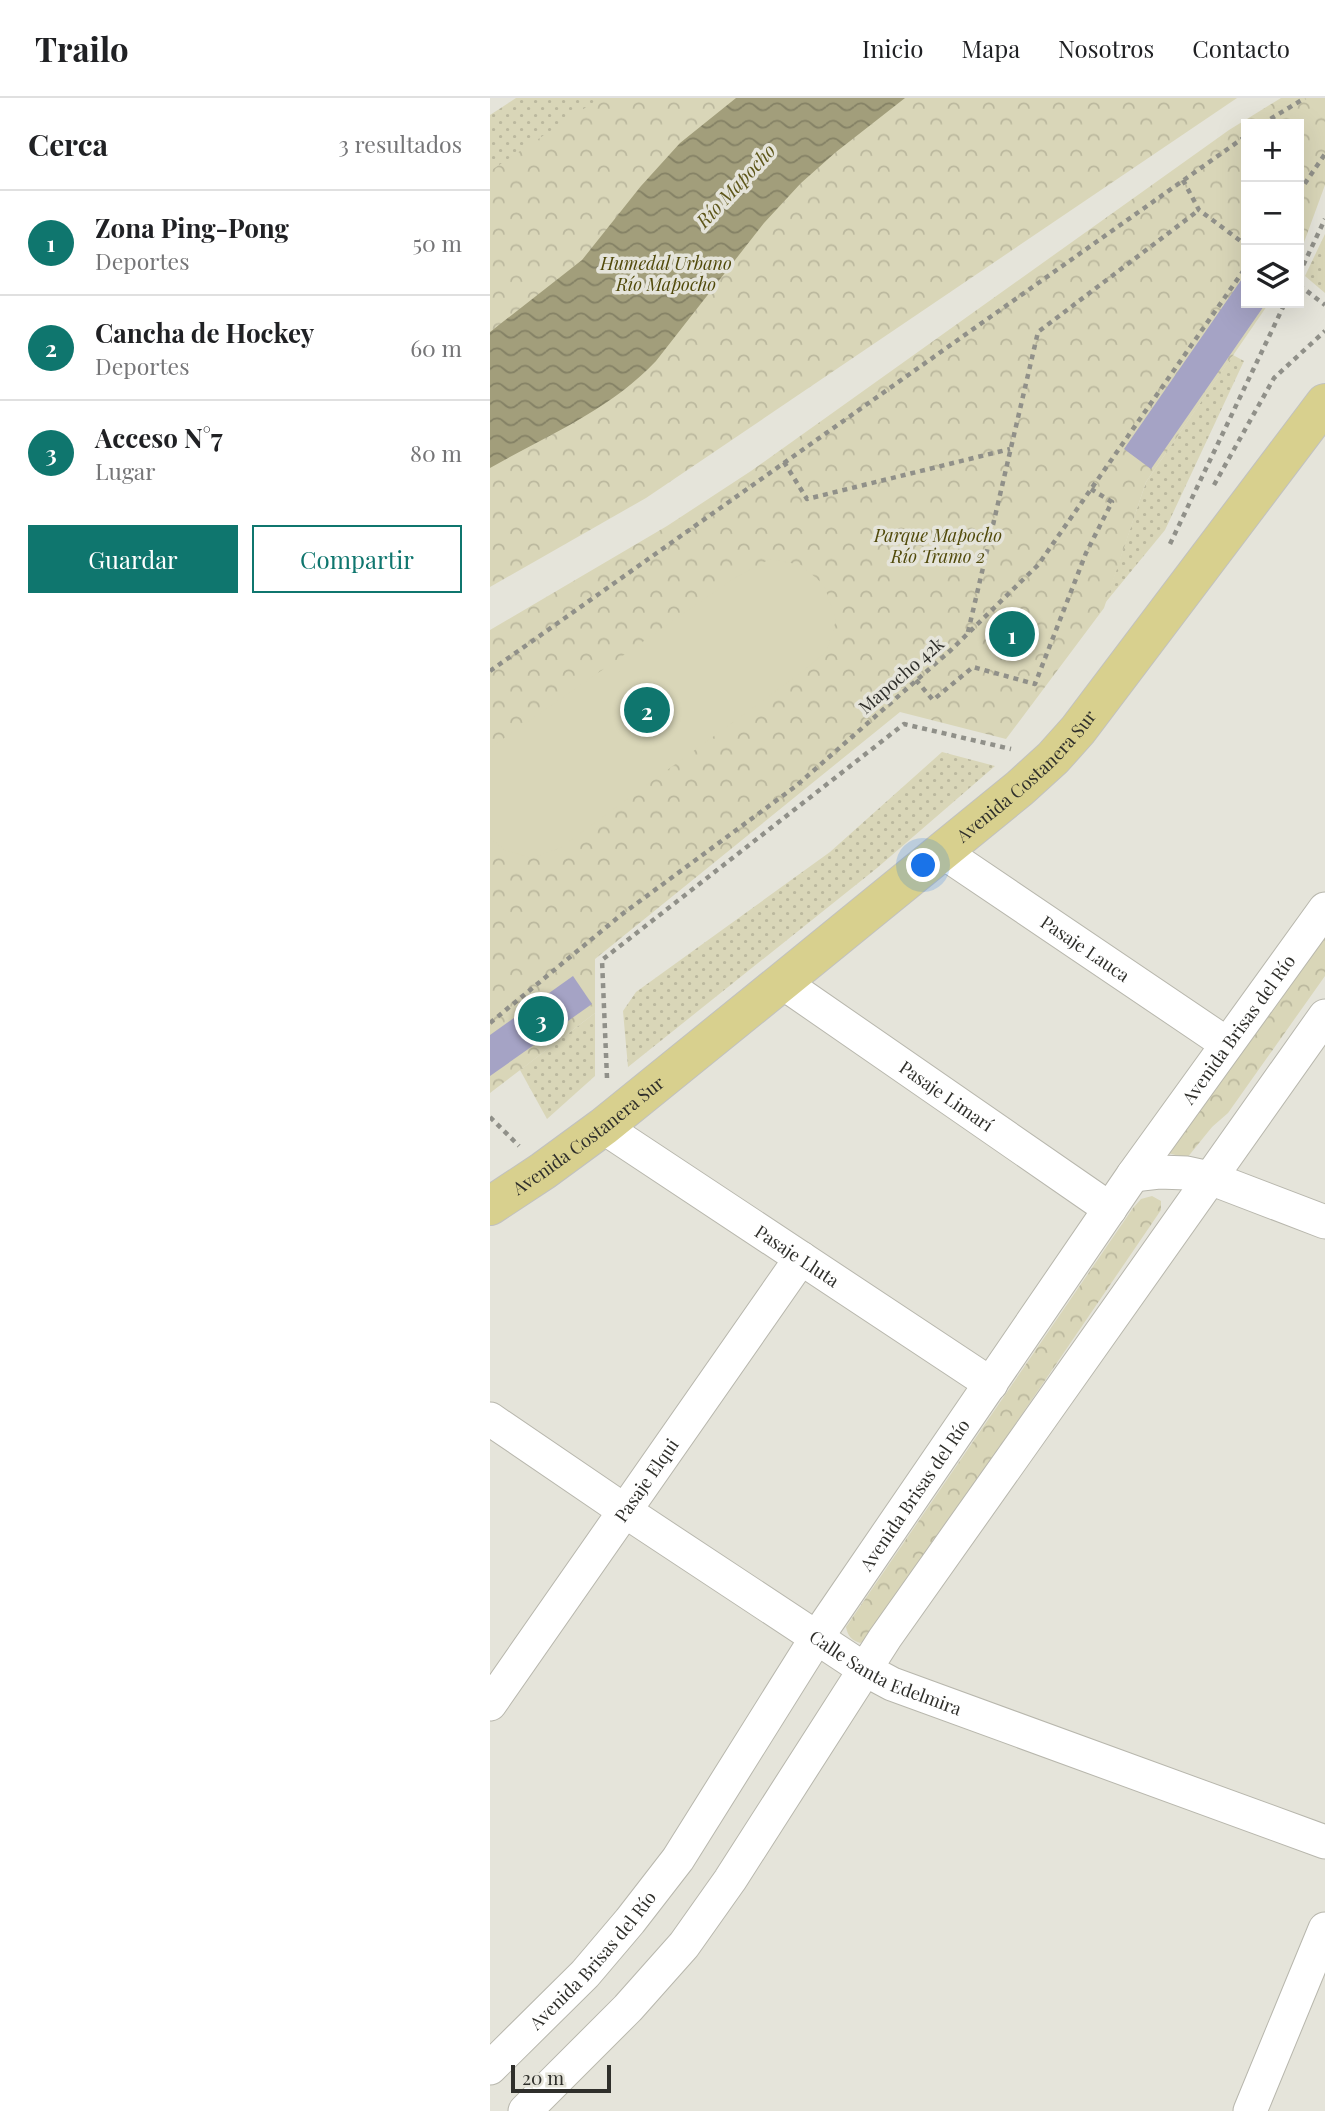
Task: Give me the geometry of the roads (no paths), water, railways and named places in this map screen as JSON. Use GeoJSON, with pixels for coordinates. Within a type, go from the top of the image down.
{"type":"FeatureCollection","features":[{"type":"Feature","properties":{"kind":"main road","name":"Avenida Costanera Sur"},"geometry":{"type":"LineString","coordinates":[[490,1206],[603,1127],[1037,774],[1067,743],[1325,403]]}},
{"type":"Feature","properties":{"kind":"street","name":"Pasaje Lauca"},"geometry":{"type":"LineString","coordinates":[[943,852],[1227,1044]]}},
{"type":"Feature","properties":{"kind":"street","name":"Avenida Brisas del Río"},"geometry":{"type":"LineString","coordinates":[[490,2068],[585,1974],[631,1921],[678,1859],[817,1637],[1133,1175],[1325,909]]}},
{"type":"Feature","properties":{"kind":"street","name":"Pasaje Limarí"},"geometry":{"type":"LineString","coordinates":[[782,982],[1110,1209]]}},
{"type":"Feature","properties":{"kind":"street"},"geometry":{"type":"LineString","coordinates":[[525,2111],[628,2008],[684,1945],[730,1880],[864,1670],[1325,1016]]}},
{"type":"Feature","properties":{"kind":"street","name":"Pasaje Lluta"},"geometry":{"type":"LineString","coordinates":[[603,1127],[991,1384]]}},
{"type":"Feature","properties":{"kind":"street"},"geometry":{"type":"LineString","coordinates":[[1133,1175],[1187,1173],[1210,1178],[1325,1222]]}},
{"type":"Feature","properties":{"kind":"street","name":"Pasaje Elqui"},"geometry":{"type":"LineString","coordinates":[[490,1704],[801,1258]]}},
{"type":"Feature","properties":{"kind":"street","name":"Calle Santa Edelmira"},"geometry":{"type":"LineString","coordinates":[[490,1419],[864,1670],[905,1689],[1325,1842]]}},
{"type":"Feature","properties":{"kind":"street"},"geometry":{"type":"LineString","coordinates":[[1250,2111],[1325,1929]]}},
{"type":"Feature","properties":{"kind":"water","name":"Río Mapocho"},"geometry":{"type":"Polygon","coordinates":[[[736,98],[905,98],[801,183],[764,223],[656,361],[638,378],[599,408],[490,468],[490,332],[582,260],[641,186],[680,143],[736,98]]]}},
{"type":"Feature","properties":{"kind":"place","name":"Zona Ping-Pong"},"geometry":{"type":"Point","coordinates":[1012,634]}},
{"type":"Feature","properties":{"kind":"place","name":"Cancha de Hockey"},"geometry":{"type":"Point","coordinates":[647,710]}},
{"type":"Feature","properties":{"kind":"place","name":"Acceso N°7"},"geometry":{"type":"Point","coordinates":[541,1019]}},
{"type":"Feature","properties":{"kind":"park label","name":"Humedal Urbano Río Mapocho"},"geometry":{"type":"Point","coordinates":[666,273]}},
{"type":"Feature","properties":{"kind":"park label","name":"Parque Mapocho Río Tramo 2"},"geometry":{"type":"Point","coordinates":[938,545]}}]}
